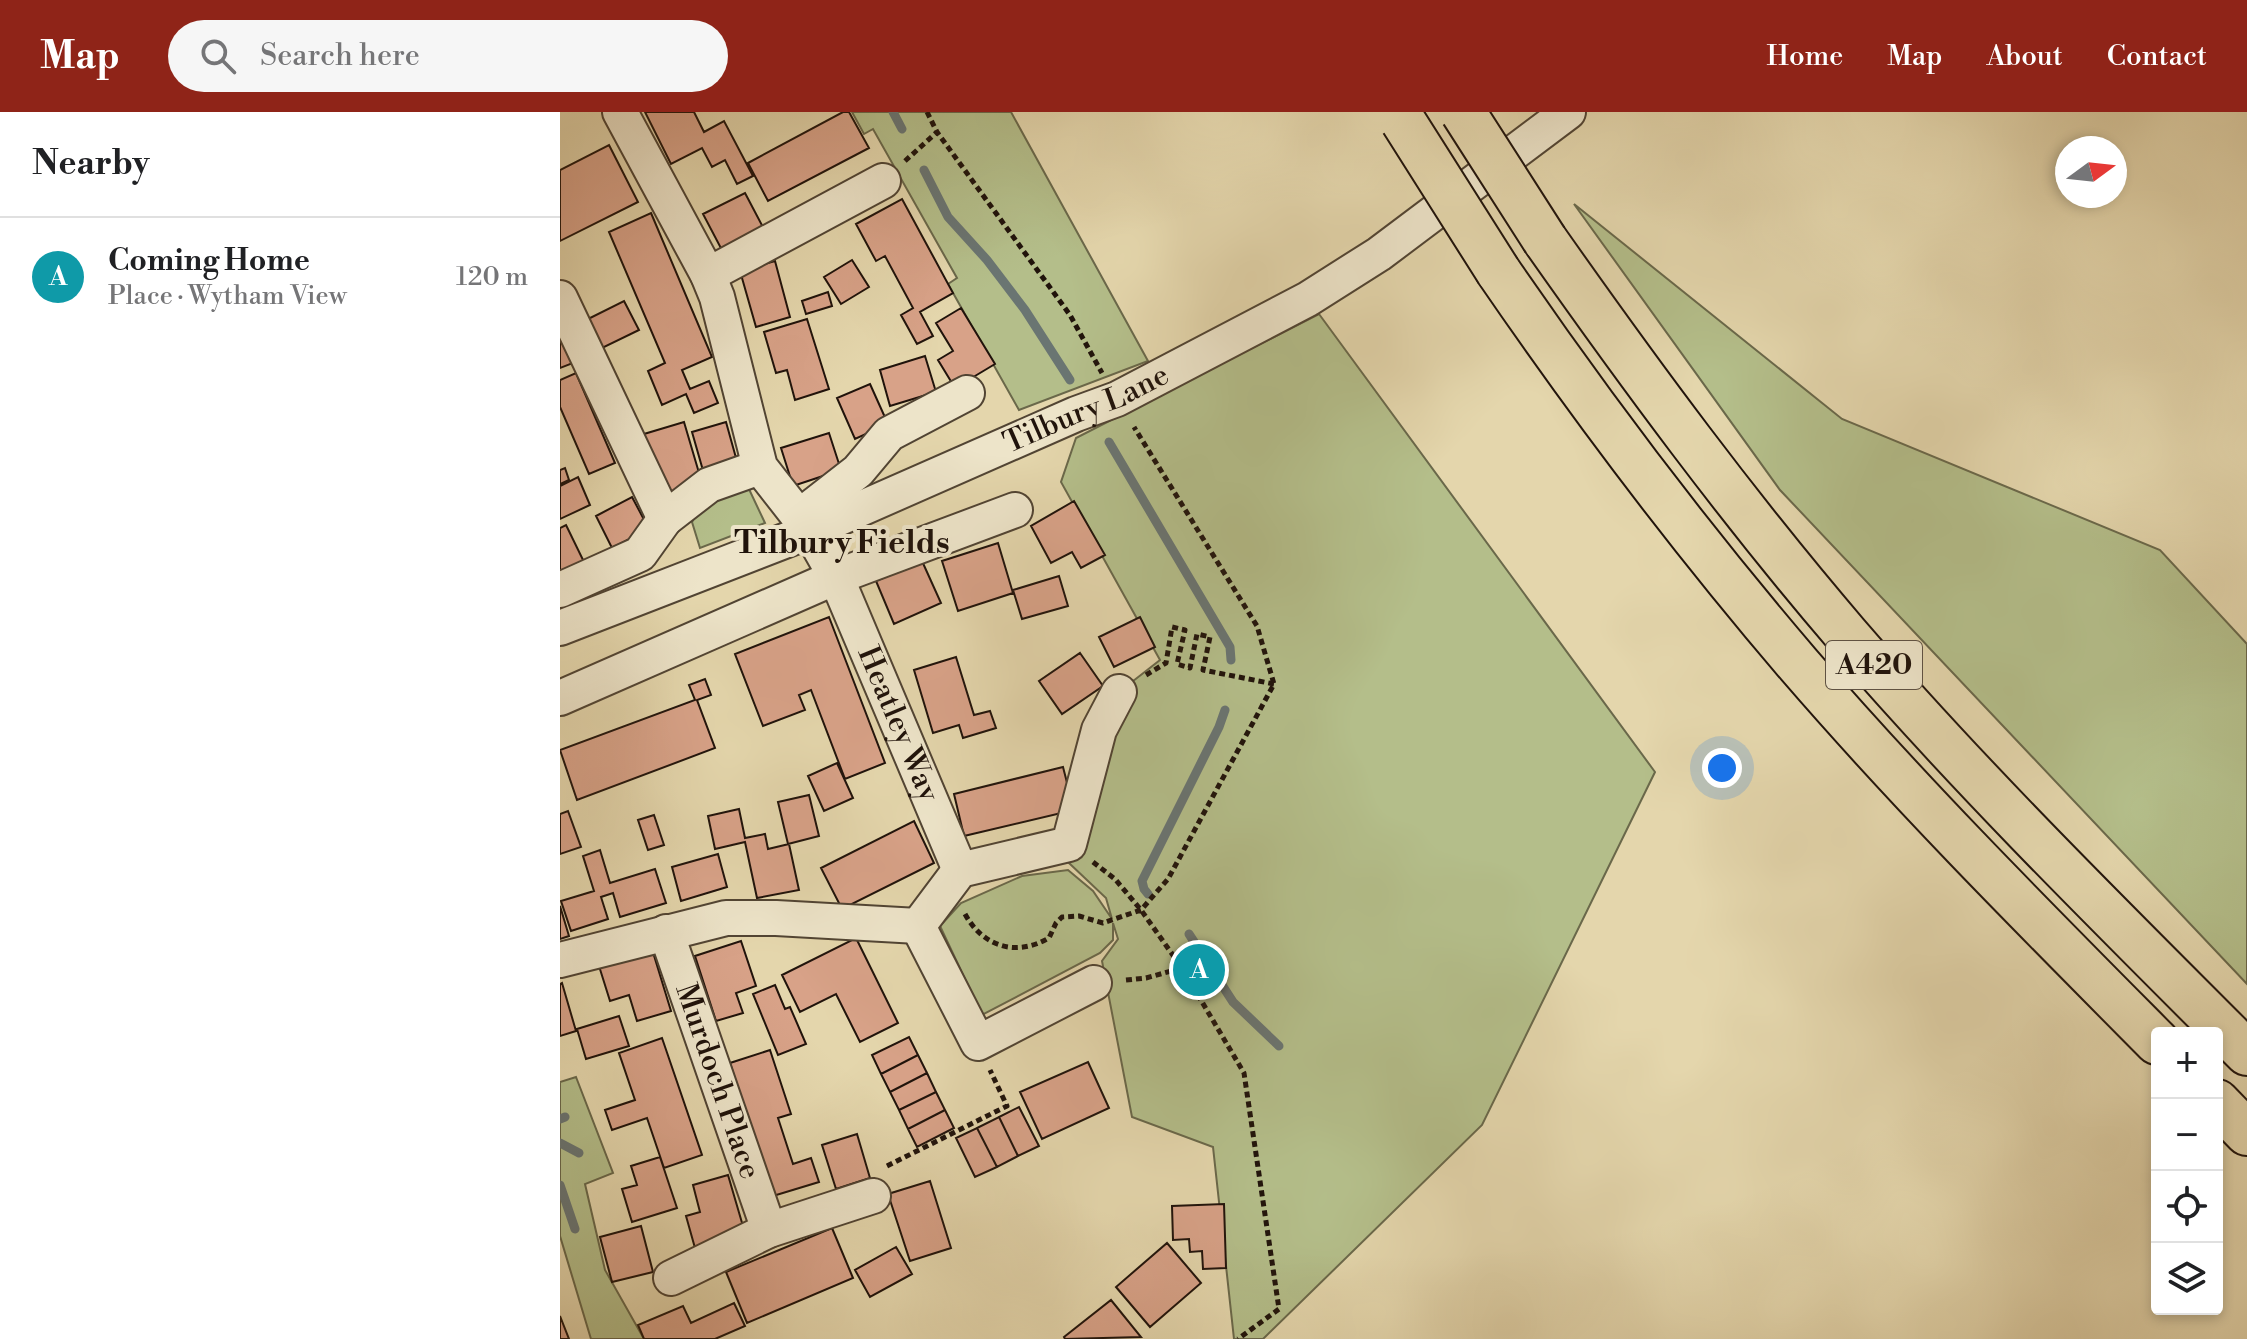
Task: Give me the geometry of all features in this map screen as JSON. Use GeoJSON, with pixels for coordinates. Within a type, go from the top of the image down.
{"type":"FeatureCollection","features":[{"type":"Feature","properties":{"kind":"highway","name":"A420"},"geometry":{"type":"LineString","coordinates":[[1463,112],[1545,240],[1704,459],[1846,633],[1928,726],[2247,1053]]}},
{"type":"Feature","properties":{"kind":"highway","name":"A420"},"geometry":{"type":"LineString","coordinates":[[1400,116],[1498,271],[1580,390],[1651,485],[1799,665],[1886,762],[2019,903],[2151,1036]]}},
{"type":"Feature","properties":{"kind":"highway"},"geometry":{"type":"LineString","coordinates":[[2223,1108],[2247,1133]]}},
{"type":"Feature","properties":{"kind":"street","name":"Tilbury Lane"},"geometry":{"type":"LineString","coordinates":[[560,628],[804,524],[1117,399],[1320,292],[1379,254],[1568,112]]}},
{"type":"Feature","properties":{"kind":"street"},"geometry":{"type":"LineString","coordinates":[[560,590],[640,554],[665,519],[709,485],[760,467],[717,297],[622,115]]}},
{"type":"Feature","properties":{"kind":"street"},"geometry":{"type":"LineString","coordinates":[[708,275],[883,181]]}},
{"type":"Feature","properties":{"kind":"street"},"geometry":{"type":"LineString","coordinates":[[560,298],[665,519]]}},
{"type":"Feature","properties":{"kind":"street"},"geometry":{"type":"LineString","coordinates":[[804,524],[858,471],[889,434],[967,393]]}},
{"type":"Feature","properties":{"kind":"street","name":"Heatley Way"},"geometry":{"type":"LineString","coordinates":[[760,467],[804,524],[836,577],[960,870]]}},
{"type":"Feature","properties":{"kind":"street"},"geometry":{"type":"LineString","coordinates":[[560,698],[836,577],[1015,510]]}},
{"type":"Feature","properties":{"kind":"street"},"geometry":{"type":"LineString","coordinates":[[918,926],[960,870],[1069,844],[1099,730],[1119,692]]}},
{"type":"Feature","properties":{"kind":"street"},"geometry":{"type":"LineString","coordinates":[[560,960],[726,918],[918,926]]}},
{"type":"Feature","properties":{"kind":"street"},"geometry":{"type":"LineString","coordinates":[[918,926],[978,1043],[1094,983]]}},
{"type":"Feature","properties":{"kind":"street","name":"Murdoch Place"},"geometry":{"type":"LineString","coordinates":[[666,932],[769,1230]]}},
{"type":"Feature","properties":{"kind":"street"},"geometry":{"type":"LineString","coordinates":[[671,1278],[769,1230],[873,1196]]}},
{"type":"Feature","properties":{"kind":"path"},"geometry":{"type":"LineString","coordinates":[[927,112],[937,132],[1070,315],[1117,399],[1257,626],[1274,684],[1168,879],[1141,910],[1103,923],[1079,916],[1062,917],[1049,938],[1029,947],[1009,949],[976,930],[966,917],[961,903],[960,870]]}},
{"type":"Feature","properties":{"kind":"path"},"geometry":{"type":"LineString","coordinates":[[883,181],[937,132]]}},
{"type":"Feature","properties":{"kind":"path"},"geometry":{"type":"LineString","coordinates":[[1119,692],[1166,663],[1172,627],[1185,630],[1177,664],[1190,668],[1197,634],[1210,637],[1203,670],[1274,684]]}},
{"type":"Feature","properties":{"kind":"path"},"geometry":{"type":"LineString","coordinates":[[1069,844],[1115,879],[1141,910],[1182,968],[1244,1073],[1279,1309],[1238,1339]]}},
{"type":"Feature","properties":{"kind":"path"},"geometry":{"type":"LineString","coordinates":[[1094,983],[1146,978],[1182,968]]}},
{"type":"Feature","properties":{"kind":"path"},"geometry":{"type":"LineString","coordinates":[[913,1154],[1007,1106],[978,1043]]}},
{"type":"Feature","properties":{"kind":"green space"},"geometry":{"type":"Polygon","coordinates":[[[852,112],[1011,112],[1148,361],[1019,410],[948,284],[957,278],[873,129],[864,134],[852,112]]]}},
{"type":"Feature","properties":{"kind":"green space"},"geometry":{"type":"Polygon","coordinates":[[[1574,204],[1842,419],[2160,550],[2247,644],[2247,984],[1780,490],[1574,204]]]}},
{"type":"Feature","properties":{"kind":"green space"},"geometry":{"type":"Polygon","coordinates":[[[1319,314],[1655,772],[1482,1125],[1263,1339],[1234,1339],[1213,1147],[1132,1117],[1102,961],[1118,939],[1113,923],[1113,940],[1100,953],[982,1015],[940,926],[961,903],[1022,876],[1068,870],[1093,891],[1112,919],[1106,898],[1069,863],[1069,844],[1119,692],[1160,660],[1061,482],[1076,438],[1319,314]]]}},
{"type":"Feature","properties":{"kind":"green space"},"geometry":{"type":"Polygon","coordinates":[[[748,487],[765,523],[700,548],[692,522],[702,507],[715,498],[748,487]]]}},
{"type":"Feature","properties":{"kind":"green space"},"geometry":{"type":"Polygon","coordinates":[[[576,1077],[613,1173],[585,1184],[605,1270],[644,1339],[591,1339],[560,1236],[560,1082],[576,1077]]]}},
{"type":"Feature","properties":{"kind":"building"},"geometry":{"type":"Polygon","coordinates":[[[645,112],[694,112],[704,132],[724,121],[753,176],[737,184],[725,160],[712,167],[702,148],[671,164],[645,112]]]}},
{"type":"Feature","properties":{"kind":"building"},"geometry":{"type":"Polygon","coordinates":[[[843,112],[849,112],[869,148],[768,201],[748,163],[843,112]]]}},
{"type":"Feature","properties":{"kind":"building"},"geometry":{"type":"Polygon","coordinates":[[[609,145],[638,202],[560,241],[560,170],[609,145]]]}},
{"type":"Feature","properties":{"kind":"building"},"geometry":{"type":"Polygon","coordinates":[[[745,193],[766,233],[724,254],[703,214],[745,193]]]}},
{"type":"Feature","properties":{"kind":"building"},"geometry":{"type":"Polygon","coordinates":[[[902,199],[953,293],[920,312],[933,336],[917,344],[901,315],[913,308],[885,256],[876,261],[856,224],[902,199]]]}},
{"type":"Feature","properties":{"kind":"building"},"geometry":{"type":"Polygon","coordinates":[[[651,213],[712,357],[682,370],[690,389],[709,381],[718,403],[694,413],[686,394],[662,405],[648,371],[665,363],[609,232],[651,213]]]}},
{"type":"Feature","properties":{"kind":"building"},"geometry":{"type":"Polygon","coordinates":[[[852,260],[869,287],[841,304],[824,277],[852,260]]]}},
{"type":"Feature","properties":{"kind":"building"},"geometry":{"type":"Polygon","coordinates":[[[775,261],[790,317],[756,327],[740,271],[775,261]]]}},
{"type":"Feature","properties":{"kind":"building"},"geometry":{"type":"Polygon","coordinates":[[[828,292],[832,306],[806,314],[802,301],[828,292]]]}},
{"type":"Feature","properties":{"kind":"building"},"geometry":{"type":"Polygon","coordinates":[[[624,301],[639,330],[598,350],[584,321],[624,301]]]}},
{"type":"Feature","properties":{"kind":"building"},"geometry":{"type":"Polygon","coordinates":[[[961,308],[995,364],[955,388],[938,360],[953,351],[936,323],[961,308]]]}},
{"type":"Feature","properties":{"kind":"building"},"geometry":{"type":"Polygon","coordinates":[[[807,319],[829,389],[795,400],[787,370],[776,373],[764,332],[807,319]]]}},
{"type":"Feature","properties":{"kind":"building"},"geometry":{"type":"Polygon","coordinates":[[[560,331],[573,363],[560,368],[560,331]]]}},
{"type":"Feature","properties":{"kind":"building"},"geometry":{"type":"Polygon","coordinates":[[[925,356],[936,392],[890,406],[880,370],[925,356]]]}},
{"type":"Feature","properties":{"kind":"building"},"geometry":{"type":"Polygon","coordinates":[[[576,373],[615,463],[589,474],[560,407],[560,380],[576,373]]]}},
{"type":"Feature","properties":{"kind":"building"},"geometry":{"type":"Polygon","coordinates":[[[870,384],[888,424],[855,439],[837,398],[870,384]]]}},
{"type":"Feature","properties":{"kind":"building"},"geometry":{"type":"Polygon","coordinates":[[[684,422],[702,483],[662,494],[644,434],[684,422]]]}},
{"type":"Feature","properties":{"kind":"building"},"geometry":{"type":"Polygon","coordinates":[[[726,422],[738,465],[704,474],[692,432],[726,422]]]}},
{"type":"Feature","properties":{"kind":"building"},"geometry":{"type":"Polygon","coordinates":[[[829,433],[841,470],[793,486],[781,448],[829,433]]]}},
{"type":"Feature","properties":{"kind":"building"},"geometry":{"type":"Polygon","coordinates":[[[565,468],[569,480],[560,484],[560,470],[565,468]]]}},
{"type":"Feature","properties":{"kind":"building"},"geometry":{"type":"Polygon","coordinates":[[[578,477],[590,505],[560,519],[560,486],[578,477]]]}},
{"type":"Feature","properties":{"kind":"building"},"geometry":{"type":"Polygon","coordinates":[[[632,497],[649,529],[612,548],[596,516],[632,497]]]}},
{"type":"Feature","properties":{"kind":"building"},"geometry":{"type":"Polygon","coordinates":[[[1074,501],[1105,555],[1081,568],[1072,552],[1051,563],[1031,526],[1074,501]]]}},
{"type":"Feature","properties":{"kind":"building"},"geometry":{"type":"Polygon","coordinates":[[[566,525],[586,566],[560,579],[560,528],[566,525]]]}},
{"type":"Feature","properties":{"kind":"building"},"geometry":{"type":"Polygon","coordinates":[[[998,543],[1013,593],[958,611],[942,561],[998,543]]]}},
{"type":"Feature","properties":{"kind":"building"},"geometry":{"type":"Polygon","coordinates":[[[922,561],[941,603],[894,624],[876,581],[922,561]]]}},
{"type":"Feature","properties":{"kind":"building"},"geometry":{"type":"Polygon","coordinates":[[[1059,576],[1068,606],[1022,619],[1013,590],[1059,576]]]}},
{"type":"Feature","properties":{"kind":"building"},"geometry":{"type":"Polygon","coordinates":[[[829,617],[885,763],[845,779],[811,690],[799,695],[805,710],[763,726],[735,654],[829,617]]]}},
{"type":"Feature","properties":{"kind":"building"},"geometry":{"type":"Polygon","coordinates":[[[1140,617],[1155,647],[1114,667],[1099,637],[1140,617]]]}},
{"type":"Feature","properties":{"kind":"building"},"geometry":{"type":"Polygon","coordinates":[[[1080,653],[1103,686],[1062,714],[1039,681],[1080,653]]]}},
{"type":"Feature","properties":{"kind":"building"},"geometry":{"type":"Polygon","coordinates":[[[956,657],[974,715],[990,711],[996,728],[963,738],[959,725],[933,733],[914,670],[956,657]]]}},
{"type":"Feature","properties":{"kind":"building"},"geometry":{"type":"Polygon","coordinates":[[[705,679],[711,695],[697,700],[715,748],[577,800],[560,750],[695,700],[689,685],[705,679]]]}},
{"type":"Feature","properties":{"kind":"building"},"geometry":{"type":"Polygon","coordinates":[[[837,763],[853,798],[824,811],[808,776],[837,763]]]}},
{"type":"Feature","properties":{"kind":"building"},"geometry":{"type":"Polygon","coordinates":[[[1063,767],[1074,810],[964,836],[954,794],[1063,767]]]}},
{"type":"Feature","properties":{"kind":"building"},"geometry":{"type":"Polygon","coordinates":[[[809,795],[819,836],[788,844],[778,802],[809,795]]]}},
{"type":"Feature","properties":{"kind":"building"},"geometry":{"type":"Polygon","coordinates":[[[739,809],[745,838],[765,834],[768,849],[789,844],[799,890],[757,898],[745,842],[715,849],[708,816],[739,809]]]}},
{"type":"Feature","properties":{"kind":"building"},"geometry":{"type":"Polygon","coordinates":[[[568,811],[581,847],[560,854],[560,814],[568,811]]]}},
{"type":"Feature","properties":{"kind":"building"},"geometry":{"type":"Polygon","coordinates":[[[654,815],[664,845],[648,850],[638,820],[654,815]]]}},
{"type":"Feature","properties":{"kind":"building"},"geometry":{"type":"Polygon","coordinates":[[[914,821],[934,863],[842,909],[821,868],[914,821]]]}},
{"type":"Feature","properties":{"kind":"building"},"geometry":{"type":"Polygon","coordinates":[[[600,850],[610,883],[655,869],[666,903],[620,917],[613,893],[601,897],[608,919],[571,931],[561,901],[594,891],[583,856],[600,850]]]}},
{"type":"Feature","properties":{"kind":"building"},"geometry":{"type":"Polygon","coordinates":[[[718,854],[727,887],[681,901],[672,867],[718,854]]]}},
{"type":"Feature","properties":{"kind":"building"},"geometry":{"type":"Polygon","coordinates":[[[560,906],[569,936],[560,939],[560,906]]]}},
{"type":"Feature","properties":{"kind":"building"},"geometry":{"type":"Polygon","coordinates":[[[856,938],[898,1023],[860,1042],[836,994],[800,1012],[782,975],[856,938]]]}},
{"type":"Feature","properties":{"kind":"building"},"geometry":{"type":"Polygon","coordinates":[[[741,941],[756,986],[736,993],[743,1013],[716,1021],[695,956],[741,941]]]}},
{"type":"Feature","properties":{"kind":"building"},"geometry":{"type":"Polygon","coordinates":[[[652,949],[671,1011],[637,1021],[629,995],[610,1001],[599,966],[652,949]]]}},
{"type":"Feature","properties":{"kind":"building"},"geometry":{"type":"Polygon","coordinates":[[[560,984],[576,1031],[560,1036],[560,984]]]}},
{"type":"Feature","properties":{"kind":"building"},"geometry":{"type":"Polygon","coordinates":[[[775,985],[785,1009],[790,1007],[806,1044],[778,1055],[753,994],[775,985]]]}},
{"type":"Feature","properties":{"kind":"building"},"geometry":{"type":"Polygon","coordinates":[[[619,1016],[629,1046],[586,1059],[577,1029],[619,1016]]]}},
{"type":"Feature","properties":{"kind":"building"},"geometry":{"type":"Polygon","coordinates":[[[909,1037],[918,1055],[881,1074],[872,1055],[909,1037]]]}},
{"type":"Feature","properties":{"kind":"building"},"geometry":{"type":"Polygon","coordinates":[[[662,1038],[702,1155],[664,1168],[647,1118],[612,1130],[605,1110],[635,1100],[619,1053],[662,1038]]]}},
{"type":"Feature","properties":{"kind":"building"},"geometry":{"type":"Polygon","coordinates":[[[770,1050],[791,1114],[778,1118],[793,1164],[811,1158],[819,1182],[773,1196],[730,1063],[770,1050]]]}},
{"type":"Feature","properties":{"kind":"building"},"geometry":{"type":"Polygon","coordinates":[[[918,1055],[927,1073],[890,1092],[881,1074],[918,1055]]]}},
{"type":"Feature","properties":{"kind":"building"},"geometry":{"type":"Polygon","coordinates":[[[1088,1062],[1109,1108],[1042,1139],[1020,1092],[1088,1062]]]}},
{"type":"Feature","properties":{"kind":"building"},"geometry":{"type":"Polygon","coordinates":[[[927,1073],[936,1092],[899,1110],[890,1092],[927,1073]]]}},
{"type":"Feature","properties":{"kind":"building"},"geometry":{"type":"Polygon","coordinates":[[[936,1092],[945,1110],[908,1129],[899,1110],[936,1092]]]}},
{"type":"Feature","properties":{"kind":"building"},"geometry":{"type":"Polygon","coordinates":[[[1019,1107],[1039,1146],[1018,1156],[999,1117],[1019,1107]]]}},
{"type":"Feature","properties":{"kind":"building"},"geometry":{"type":"Polygon","coordinates":[[[945,1110],[954,1128],[917,1147],[908,1129],[945,1110]]]}},
{"type":"Feature","properties":{"kind":"building"},"geometry":{"type":"Polygon","coordinates":[[[999,1117],[1018,1156],[997,1167],[977,1128],[999,1117]]]}},
{"type":"Feature","properties":{"kind":"building"},"geometry":{"type":"Polygon","coordinates":[[[977,1128],[997,1167],[975,1177],[956,1138],[977,1128]]]}},
{"type":"Feature","properties":{"kind":"building"},"geometry":{"type":"Polygon","coordinates":[[[857,1134],[870,1178],[836,1189],[822,1145],[857,1134]]]}},
{"type":"Feature","properties":{"kind":"building"},"geometry":{"type":"Polygon","coordinates":[[[660,1157],[677,1208],[632,1222],[622,1189],[637,1185],[631,1166],[660,1157]]]}},
{"type":"Feature","properties":{"kind":"building"},"geometry":{"type":"Polygon","coordinates":[[[728,1175],[745,1233],[695,1248],[686,1216],[700,1212],[693,1185],[728,1175]]]}},
{"type":"Feature","properties":{"kind":"building"},"geometry":{"type":"Polygon","coordinates":[[[930,1181],[951,1248],[910,1261],[888,1194],[930,1181]]]}},
{"type":"Feature","properties":{"kind":"building"},"geometry":{"type":"Polygon","coordinates":[[[1224,1204],[1226,1268],[1203,1269],[1202,1251],[1190,1252],[1189,1239],[1173,1240],[1172,1206],[1224,1204]]]}},
{"type":"Feature","properties":{"kind":"building"},"geometry":{"type":"Polygon","coordinates":[[[641,1226],[653,1272],[612,1282],[600,1237],[641,1226]]]}},
{"type":"Feature","properties":{"kind":"building"},"geometry":{"type":"Polygon","coordinates":[[[832,1228],[853,1278],[747,1323],[726,1272],[832,1228]]]}},
{"type":"Feature","properties":{"kind":"building"},"geometry":{"type":"Polygon","coordinates":[[[1167,1243],[1201,1283],[1150,1327],[1116,1287],[1167,1243]]]}},
{"type":"Feature","properties":{"kind":"building"},"geometry":{"type":"Polygon","coordinates":[[[896,1247],[912,1274],[870,1297],[855,1270],[896,1247]]]}},
{"type":"Feature","properties":{"kind":"building"},"geometry":{"type":"Polygon","coordinates":[[[1111,1300],[1141,1337],[1065,1339],[1064,1337],[1111,1300]]]}},
{"type":"Feature","properties":{"kind":"building"},"geometry":{"type":"Polygon","coordinates":[[[734,1303],[745,1326],[715,1339],[644,1339],[638,1325],[683,1306],[691,1323],[734,1303]]]}},
{"type":"Feature","properties":{"kind":"building"},"geometry":{"type":"Polygon","coordinates":[[[560,1316],[569,1339],[560,1339],[560,1316]]]}},
{"type":"Feature","properties":{"kind":"waterway"},"geometry":{"type":"LineString","coordinates":[[893,112],[902,129]]}},
{"type":"Feature","properties":{"kind":"waterway"},"geometry":{"type":"LineString","coordinates":[[924,170],[948,217],[987,260],[1025,310],[1070,380]]}},
{"type":"Feature","properties":{"kind":"waterway"},"geometry":{"type":"LineString","coordinates":[[1109,442],[1230,647],[1231,660]]}},
{"type":"Feature","properties":{"kind":"waterway"},"geometry":{"type":"LineString","coordinates":[[1148,894],[1142,881],[1225,710]]}},
{"type":"Feature","properties":{"kind":"waterway"},"geometry":{"type":"LineString","coordinates":[[1189,934],[1233,1002],[1279,1046]]}},
{"type":"Feature","properties":{"kind":"waterway"},"geometry":{"type":"LineString","coordinates":[[560,1119],[565,1117]]}},
{"type":"Feature","properties":{"kind":"waterway"},"geometry":{"type":"LineString","coordinates":[[560,1143],[579,1153]]}},
{"type":"Feature","properties":{"kind":"waterway"},"geometry":{"type":"LineString","coordinates":[[560,1185],[575,1229]]}},
{"type":"Feature","properties":{"kind":"place","name":"Coming Home"},"geometry":{"type":"Point","coordinates":[1199,970]}},
{"type":"Feature","properties":{"kind":"district","name":"Tilbury Fields"},"geometry":{"type":"Point","coordinates":[842,543]}}]}
